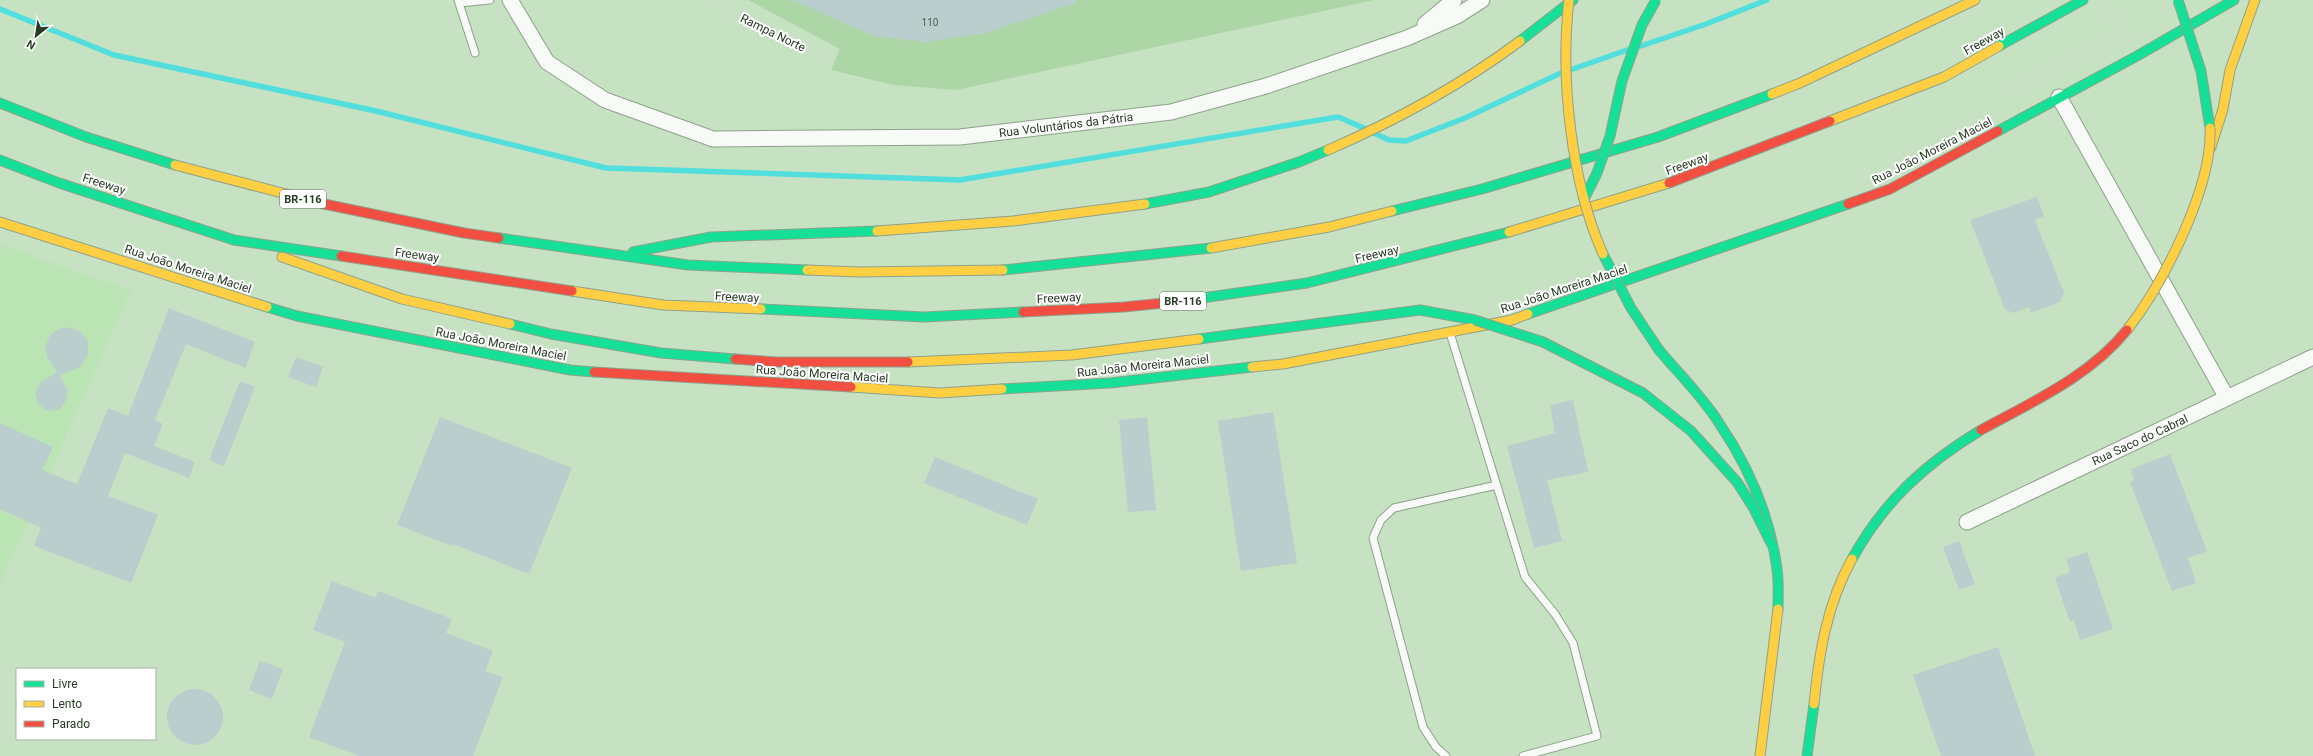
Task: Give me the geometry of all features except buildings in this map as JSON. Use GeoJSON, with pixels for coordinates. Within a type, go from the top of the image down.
{"type":"FeatureCollection","features":[{"type":"Feature","properties":{"kind":"main road"},"geometry":{"type":"LineString","coordinates":[[1569,0],[1565,28],[1571,141],[1584,199],[1606,260],[1627,302],[1659,350],[1719,422],[1748,473],[1762,504],[1777,570],[1778,611],[1760,756]]}},
{"type":"Feature","properties":{"kind":"main road"},"geometry":{"type":"LineString","coordinates":[[616,255],[711,237],[865,232],[1013,221],[1118,209],[1209,192],[1299,162],[1365,134],[1481,70],[1573,0]]}},
{"type":"Feature","properties":{"kind":"main road"},"geometry":{"type":"LineString","coordinates":[[1584,199],[1597,173],[1610,136],[1622,81],[1642,24],[1656,0]]}},
{"type":"Feature","properties":{"kind":"main road","name":"BR-116"},"geometry":{"type":"LineString","coordinates":[[0,103],[86,137],[190,170],[341,208],[464,233],[688,265],[860,272],[1014,270],[1123,256],[1208,248],[1329,227],[1482,189],[1658,137],[1800,83],[1975,0]]}},
{"type":"Feature","properties":{"kind":"main road","name":"Freeway"},"geometry":{"type":"LineString","coordinates":[[0,160],[59,183],[234,240],[663,305],[924,317],[1124,307],[1218,297],[1307,283],[1391,264],[1486,239],[1674,182],[1944,77],[2083,0]]}},
{"type":"Feature","properties":{"kind":"main road"},"geometry":{"type":"LineString","coordinates":[[2178,0],[2186,20],[2205,93],[2211,147]]}},
{"type":"Feature","properties":{"kind":"main road","name":"Rua João Moreira Maciel"},"geometry":{"type":"LineString","coordinates":[[0,222],[297,316],[570,370],[940,393],[1110,383],[1283,364],[1512,320],[1890,189],[2137,56],[2234,0]]}},
{"type":"Feature","properties":{"kind":"main road"},"geometry":{"type":"LineString","coordinates":[[1807,756],[1822,642],[1836,590],[1852,557],[1872,526],[1893,499],[1918,473],[1945,450],[2080,374],[2116,343],[2152,295],[2172,258],[2190,217],[2223,109],[2230,70],[2255,0]]}},
{"type":"Feature","properties":{"kind":"main road"},"geometry":{"type":"LineString","coordinates":[[234,240],[402,299],[551,334],[661,353],[776,362],[915,362],[1072,355],[1420,310],[1475,320],[1544,342],[1643,393],[1691,431],[1737,482],[1753,507],[1772,545]]}},
{"type":"Feature","properties":{"kind":"street","name":"Rua Voluntários da Pátria"},"geometry":{"type":"LineString","coordinates":[[510,0],[547,62],[605,100],[713,138],[960,137],[1171,112],[1266,86],[1407,38],[1457,16],[1482,0]]}},
{"type":"Feature","properties":{"kind":"street","name":"Rua Voluntários da Pátria"},"geometry":{"type":"LineString","coordinates":[[1407,38],[1454,0]]}},
{"type":"Feature","properties":{"kind":"street"},"geometry":{"type":"LineString","coordinates":[[2059,98],[2227,398]]}},
{"type":"Feature","properties":{"kind":"street","name":"Rua Saco do Cabral"},"geometry":{"type":"LineString","coordinates":[[1967,522],[2313,357]]}},
{"type":"Feature","properties":{"kind":"lane"},"geometry":{"type":"LineString","coordinates":[[475,53],[459,1],[490,0]]}},
{"type":"Feature","properties":{"kind":"lane"},"geometry":{"type":"LineString","coordinates":[[1449,331],[1525,577],[1555,614],[1573,643],[1597,736],[1523,756]]}},
{"type":"Feature","properties":{"kind":"lane"},"geometry":{"type":"LineString","coordinates":[[1446,756],[1436,747],[1422,727],[1373,538],[1381,520],[1394,508],[1497,485]]}},
{"type":"Feature","properties":{"kind":"path","name":"Rampa Norte"},"geometry":{"type":"LineString","coordinates":[[714,0],[726,11],[781,38],[835,61]]}},
{"type":"Feature","properties":{"kind":"path"},"geometry":{"type":"LineString","coordinates":[[2014,87],[2119,30],[2103,0]]}},
{"type":"Feature","properties":{"kind":"shaded area"},"geometry":{"type":"Polygon","coordinates":[[[748,0],[1374,0],[956,90],[894,85],[831,70],[840,49],[748,0]]]}},
{"type":"Feature","properties":{"kind":"shaded area"},"geometry":{"type":"Polygon","coordinates":[[[0,245],[131,290],[0,584],[0,245]]]}},
{"type":"Feature","properties":{"kind":"waterway"},"geometry":{"type":"LineString","coordinates":[[1641,46],[1706,24],[1767,0]]}},
{"type":"Feature","properties":{"kind":"waterway"},"geometry":{"type":"LineString","coordinates":[[0,9],[114,55],[376,111],[606,168],[960,180],[1338,117],[1364,128]]}},
{"type":"Feature","properties":{"kind":"waterway"},"geometry":{"type":"LineString","coordinates":[[1573,69],[1627,50]]}},
{"type":"Feature","properties":{"kind":"waterway"},"geometry":{"type":"LineString","coordinates":[[1376,134],[1389,140],[1406,141],[1465,118],[1563,72]]}},
{"type":"Feature","properties":{"kind":"traffic: fast"},"geometry":{"type":"LineString","coordinates":[[1520,41],[1573,0]]}},
{"type":"Feature","properties":{"kind":"traffic: fast"},"geometry":{"type":"LineString","coordinates":[[1584,199],[1597,173],[1610,136],[1622,81],[1642,25],[1656,0]]}},
{"type":"Feature","properties":{"kind":"traffic: fast"},"geometry":{"type":"LineString","coordinates":[[1999,46],[2083,0]]}},
{"type":"Feature","properties":{"kind":"traffic: fast"},"geometry":{"type":"LineString","coordinates":[[2178,0],[2201,71],[2210,128]]}},
{"type":"Feature","properties":{"kind":"traffic: fast"},"geometry":{"type":"LineString","coordinates":[[1998,131],[2137,56],[2234,0]]}},
{"type":"Feature","properties":{"kind":"traffic: fast"},"geometry":{"type":"LineString","coordinates":[[1392,211],[1482,189],[1658,137],[1772,94]]}},
{"type":"Feature","properties":{"kind":"traffic: fast"},"geometry":{"type":"LineString","coordinates":[[0,103],[86,137],[175,165]]}},
{"type":"Feature","properties":{"kind":"traffic: fast"},"geometry":{"type":"LineString","coordinates":[[1145,204],[1209,192],[1299,162],[1328,150]]}},
{"type":"Feature","properties":{"kind":"traffic: fast"},"geometry":{"type":"LineString","coordinates":[[0,160],[59,183],[234,240],[341,256]]}},
{"type":"Feature","properties":{"kind":"traffic: fast"},"geometry":{"type":"LineString","coordinates":[[1528,314],[1848,204]]}},
{"type":"Feature","properties":{"kind":"traffic: fast"},"geometry":{"type":"LineString","coordinates":[[633,252],[711,237],[877,231]]}},
{"type":"Feature","properties":{"kind":"traffic: fast"},"geometry":{"type":"LineString","coordinates":[[1174,302],[1307,283],[1509,232]]}},
{"type":"Feature","properties":{"kind":"traffic: fast"},"geometry":{"type":"LineString","coordinates":[[499,238],[688,265],[807,270]]}},
{"type":"Feature","properties":{"kind":"traffic: fast"},"geometry":{"type":"LineString","coordinates":[[1003,270],[1211,248]]}},
{"type":"Feature","properties":{"kind":"traffic: fast"},"geometry":{"type":"LineString","coordinates":[[1603,254],[1631,308],[1659,350]]}},
{"type":"Feature","properties":{"kind":"traffic: fast"},"geometry":{"type":"LineString","coordinates":[[267,307],[297,316],[570,370],[594,372]]}},
{"type":"Feature","properties":{"kind":"traffic: fast"},"geometry":{"type":"LineString","coordinates":[[761,309],[924,317],[1023,312]]}},
{"type":"Feature","properties":{"kind":"traffic: fast"},"geometry":{"type":"LineString","coordinates":[[1199,339],[1420,310],[1475,320]]}},
{"type":"Feature","properties":{"kind":"traffic: fast"},"geometry":{"type":"LineString","coordinates":[[1475,320],[1543,342],[1643,393],[1691,431],[1737,482],[1753,507],[1772,545]]}},
{"type":"Feature","properties":{"kind":"traffic: fast"},"geometry":{"type":"LineString","coordinates":[[510,324],[551,334],[661,353],[735,359]]}},
{"type":"Feature","properties":{"kind":"traffic: fast"},"geometry":{"type":"LineString","coordinates":[[1659,350],[1713,413],[1740,457],[1749,475],[1757,493],[1774,549],[1778,579],[1778,609]]}},
{"type":"Feature","properties":{"kind":"traffic: fast"},"geometry":{"type":"LineString","coordinates":[[1002,389],[1110,383],[1252,367]]}},
{"type":"Feature","properties":{"kind":"traffic: fast"},"geometry":{"type":"LineString","coordinates":[[1852,559],[1864,538],[1892,502],[1924,470],[1981,430]]}},
{"type":"Feature","properties":{"kind":"traffic: fast"},"geometry":{"type":"LineString","coordinates":[[1807,756],[1814,704]]}},
{"type":"Feature","properties":{"kind":"traffic: slow"},"geometry":{"type":"LineString","coordinates":[[1569,0],[1566,62],[1567,96],[1571,129],[1583,195],[1592,226],[1603,254]]}},
{"type":"Feature","properties":{"kind":"traffic: slow"},"geometry":{"type":"LineString","coordinates":[[1772,94],[1800,83],[1975,0]]}},
{"type":"Feature","properties":{"kind":"traffic: slow"},"geometry":{"type":"LineString","coordinates":[[2211,147],[2223,109],[2230,70],[2255,0]]}},
{"type":"Feature","properties":{"kind":"traffic: slow"},"geometry":{"type":"LineString","coordinates":[[1328,150],[1378,127],[1427,101],[1475,73],[1520,41]]}},
{"type":"Feature","properties":{"kind":"traffic: slow"},"geometry":{"type":"LineString","coordinates":[[1830,121],[1944,77],[1999,46]]}},
{"type":"Feature","properties":{"kind":"traffic: slow"},"geometry":{"type":"LineString","coordinates":[[2127,330],[2156,287],[2170,261],[2195,206],[2209,152],[2210,128]]}},
{"type":"Feature","properties":{"kind":"traffic: slow"},"geometry":{"type":"LineString","coordinates":[[175,165],[324,204]]}},
{"type":"Feature","properties":{"kind":"traffic: slow"},"geometry":{"type":"LineString","coordinates":[[1509,232],[1669,183]]}},
{"type":"Feature","properties":{"kind":"traffic: slow"},"geometry":{"type":"LineString","coordinates":[[877,231],[1013,221],[1145,204]]}},
{"type":"Feature","properties":{"kind":"traffic: slow"},"geometry":{"type":"LineString","coordinates":[[1211,248],[1329,227],[1392,211]]}},
{"type":"Feature","properties":{"kind":"traffic: slow"},"geometry":{"type":"LineString","coordinates":[[0,222],[267,307]]}},
{"type":"Feature","properties":{"kind":"traffic: slow"},"geometry":{"type":"LineString","coordinates":[[282,257],[402,299],[510,324]]}},
{"type":"Feature","properties":{"kind":"traffic: slow"},"geometry":{"type":"LineString","coordinates":[[807,270],[859,272],[1003,270]]}},
{"type":"Feature","properties":{"kind":"traffic: slow"},"geometry":{"type":"LineString","coordinates":[[572,291],[663,305],[761,309]]}},
{"type":"Feature","properties":{"kind":"traffic: slow"},"geometry":{"type":"LineString","coordinates":[[1252,367],[1283,364],[1512,320],[1528,314]]}},
{"type":"Feature","properties":{"kind":"traffic: slow"},"geometry":{"type":"LineString","coordinates":[[908,362],[1072,355],[1199,339]]}},
{"type":"Feature","properties":{"kind":"traffic: slow"},"geometry":{"type":"LineString","coordinates":[[851,387],[940,393],[1002,389]]}},
{"type":"Feature","properties":{"kind":"traffic: slow"},"geometry":{"type":"LineString","coordinates":[[1814,704],[1822,648],[1830,611],[1843,576],[1852,559]]}},
{"type":"Feature","properties":{"kind":"traffic: slow"},"geometry":{"type":"LineString","coordinates":[[1760,756],[1778,609]]}},
{"type":"Feature","properties":{"kind":"traffic: jam"},"geometry":{"type":"LineString","coordinates":[[1669,183],[1830,121]]}},
{"type":"Feature","properties":{"kind":"traffic: jam"},"geometry":{"type":"LineString","coordinates":[[1848,204],[1890,189],[1998,131]]}},
{"type":"Feature","properties":{"kind":"traffic: jam"},"geometry":{"type":"LineString","coordinates":[[324,204],[464,233],[499,238]]}},
{"type":"Feature","properties":{"kind":"traffic: jam"},"geometry":{"type":"LineString","coordinates":[[341,256],[572,291]]}},
{"type":"Feature","properties":{"kind":"traffic: jam"},"geometry":{"type":"LineString","coordinates":[[1023,312],[1124,307],[1174,302]]}},
{"type":"Feature","properties":{"kind":"traffic: jam"},"geometry":{"type":"LineString","coordinates":[[1981,430],[2040,398],[2078,375],[2112,347],[2127,330]]}},
{"type":"Feature","properties":{"kind":"traffic: jam"},"geometry":{"type":"LineString","coordinates":[[735,359],[776,362],[908,362]]}},
{"type":"Feature","properties":{"kind":"traffic: jam"},"geometry":{"type":"LineString","coordinates":[[594,372],[851,387]]}}]}
